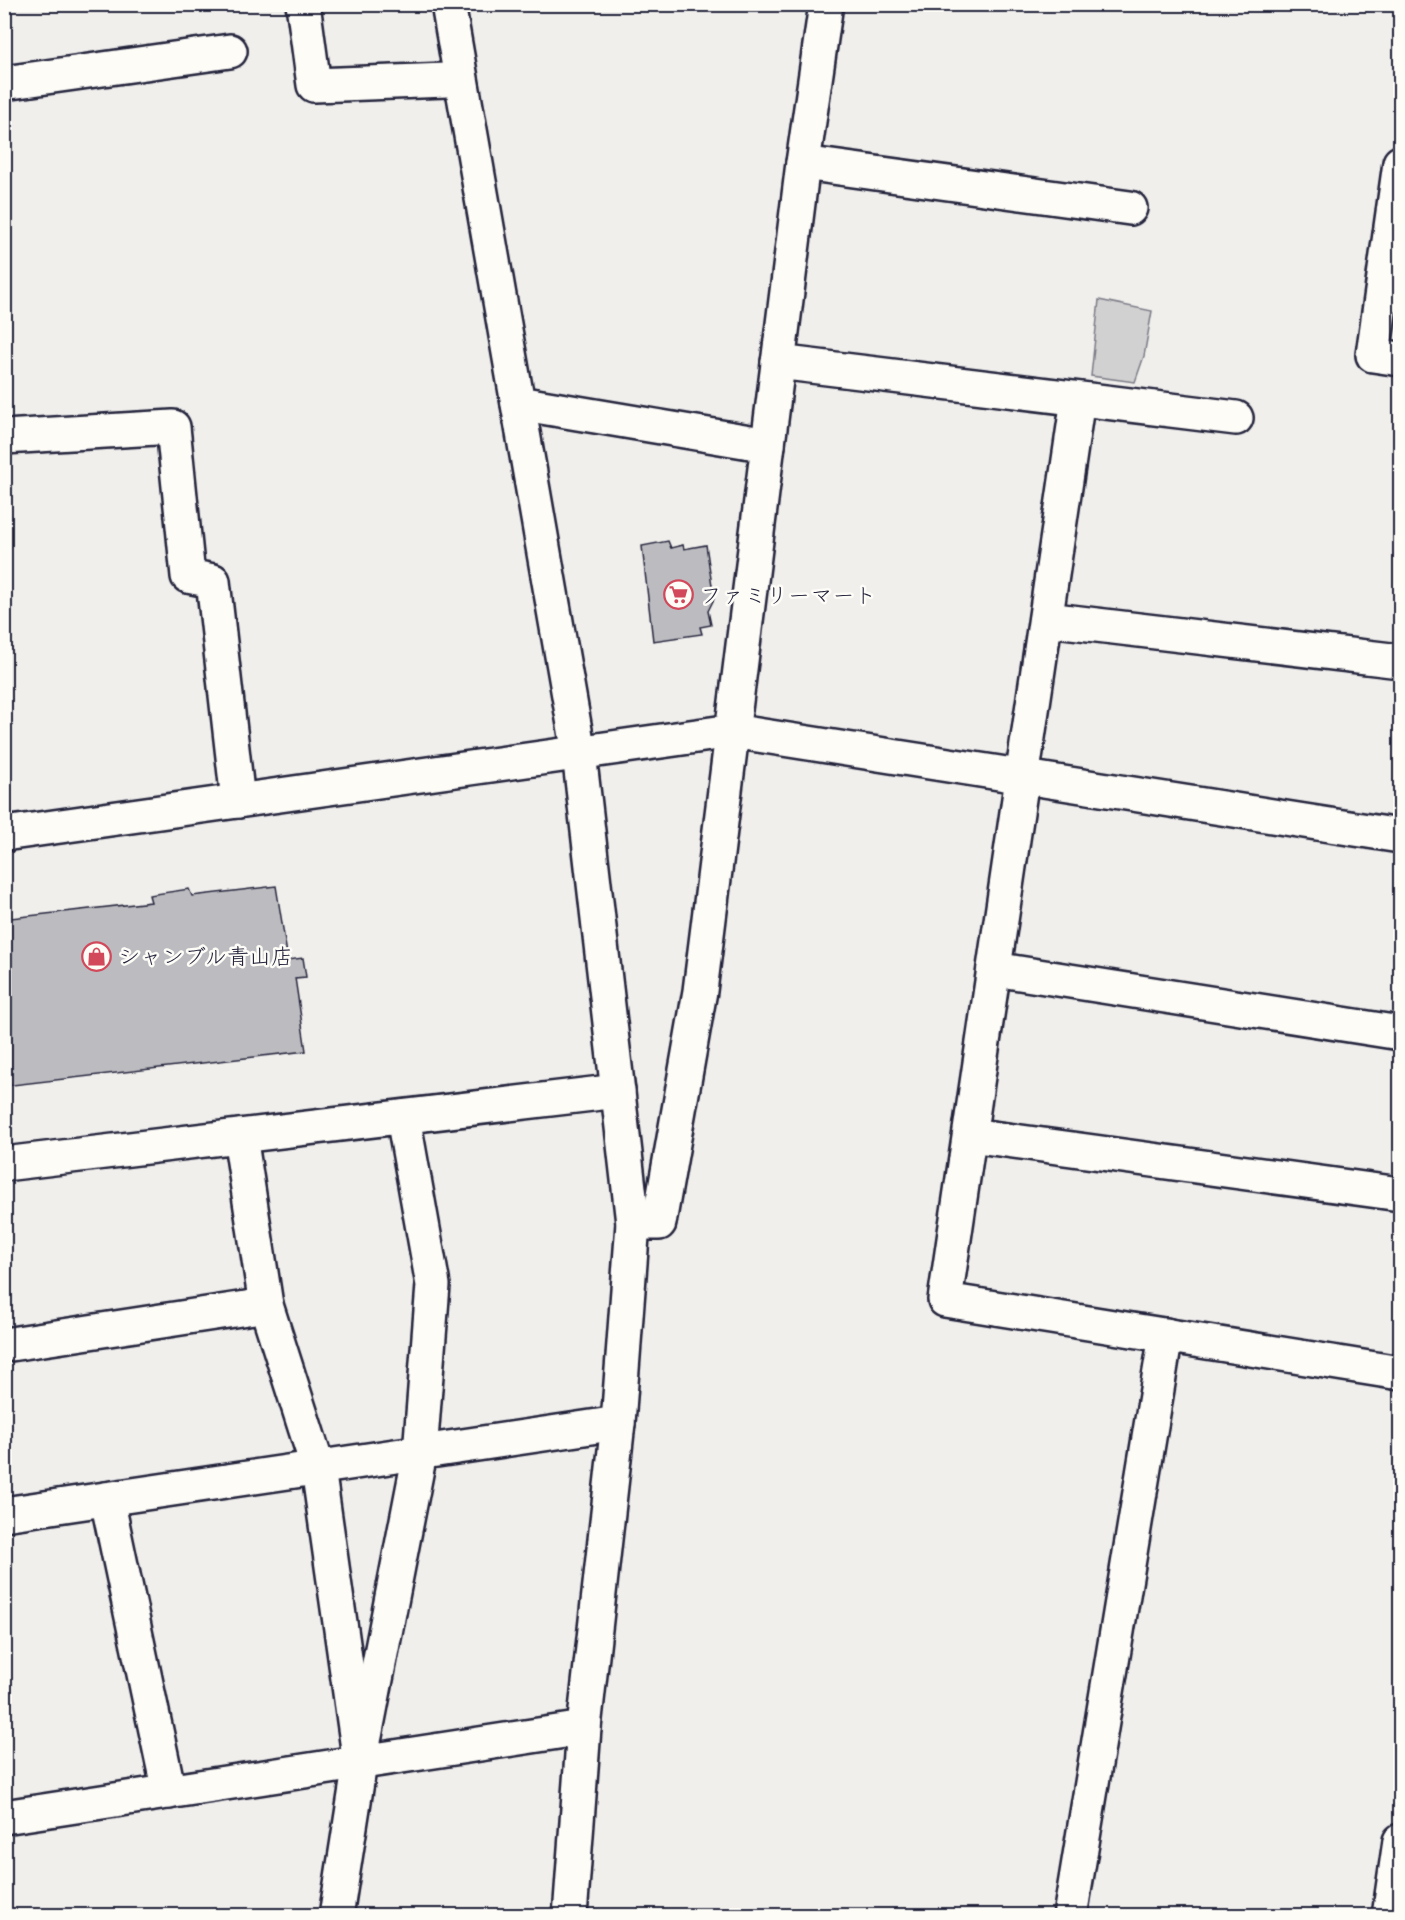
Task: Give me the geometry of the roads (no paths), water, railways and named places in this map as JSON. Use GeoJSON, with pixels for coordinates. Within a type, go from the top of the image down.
{"type":"FeatureCollection","features":[{"type":"Feature","properties":{"kind":"street"},"geometry":{"type":"LineString","coordinates":[[303,4],[314,85],[447,80]]}},
{"type":"Feature","properties":{"kind":"street"},"geometry":{"type":"LineString","coordinates":[[448,4],[579,753],[633,1223],[618,1423],[584,1728],[570,1916]]}},
{"type":"Feature","properties":{"kind":"street"},"geometry":{"type":"LineString","coordinates":[[633,1223],[659,1223],[700,991],[803,163],[826,4]]}},
{"type":"Feature","properties":{"kind":"street"},"geometry":{"type":"LineString","coordinates":[[4,83],[230,51]]}},
{"type":"Feature","properties":{"kind":"street"},"geometry":{"type":"LineString","coordinates":[[803,163],[1130,208]]}},
{"type":"Feature","properties":{"kind":"street"},"geometry":{"type":"LineString","coordinates":[[1400,174],[1373,355],[1401,359]]}},
{"type":"Feature","properties":{"kind":"street"},"geometry":{"type":"LineString","coordinates":[[778,362],[1236,418]]}},
{"type":"Feature","properties":{"kind":"street"},"geometry":{"type":"LineString","coordinates":[[1078,399],[945,1300],[1401,1373]]}},
{"type":"Feature","properties":{"kind":"street"},"geometry":{"type":"LineString","coordinates":[[518,403],[768,445]]}},
{"type":"Feature","properties":{"kind":"street"},"geometry":{"type":"LineString","coordinates":[[4,437],[173,427],[188,576],[213,581],[238,801]]}},
{"type":"Feature","properties":{"kind":"street"},"geometry":{"type":"LineString","coordinates":[[1046,619],[1401,661]]}},
{"type":"Feature","properties":{"kind":"street"},"geometry":{"type":"LineString","coordinates":[[5,829],[238,801],[732,731],[1401,836]]}},
{"type":"Feature","properties":{"kind":"street"},"geometry":{"type":"LineString","coordinates":[[994,969],[1401,1033]]}},
{"type":"Feature","properties":{"kind":"street"},"geometry":{"type":"LineString","coordinates":[[4,1164],[618,1091]]}},
{"type":"Feature","properties":{"kind":"street"},"geometry":{"type":"LineString","coordinates":[[336,1916],[360,1763],[420,1453],[433,1285],[403,1117]]}},
{"type":"Feature","properties":{"kind":"street"},"geometry":{"type":"LineString","coordinates":[[969,1135],[1401,1194]]}},
{"type":"Feature","properties":{"kind":"street"},"geometry":{"type":"LineString","coordinates":[[240,1136],[266,1305],[318,1468],[360,1763]]}},
{"type":"Feature","properties":{"kind":"street"},"geometry":{"type":"LineString","coordinates":[[4,1345],[266,1305]]}},
{"type":"Feature","properties":{"kind":"street"},"geometry":{"type":"LineString","coordinates":[[1070,1916],[1166,1335]]}},
{"type":"Feature","properties":{"kind":"street"},"geometry":{"type":"LineString","coordinates":[[4,1514],[618,1423]]}},
{"type":"Feature","properties":{"kind":"street"},"geometry":{"type":"LineString","coordinates":[[107,1499],[169,1792]]}},
{"type":"Feature","properties":{"kind":"street"},"geometry":{"type":"LineString","coordinates":[[4,1817],[584,1728]]}},
{"type":"Feature","properties":{"kind":"street"},"geometry":{"type":"LineString","coordinates":[[1389,1916],[1401,1841]]}},
{"type":"Feature","properties":{"kind":"place","name":"ファミリーマート"},"geometry":{"type":"Point","coordinates":[679,595]}},
{"type":"Feature","properties":{"kind":"place","name":"シャンブル青山店"},"geometry":{"type":"Point","coordinates":[97,956]}}]}
